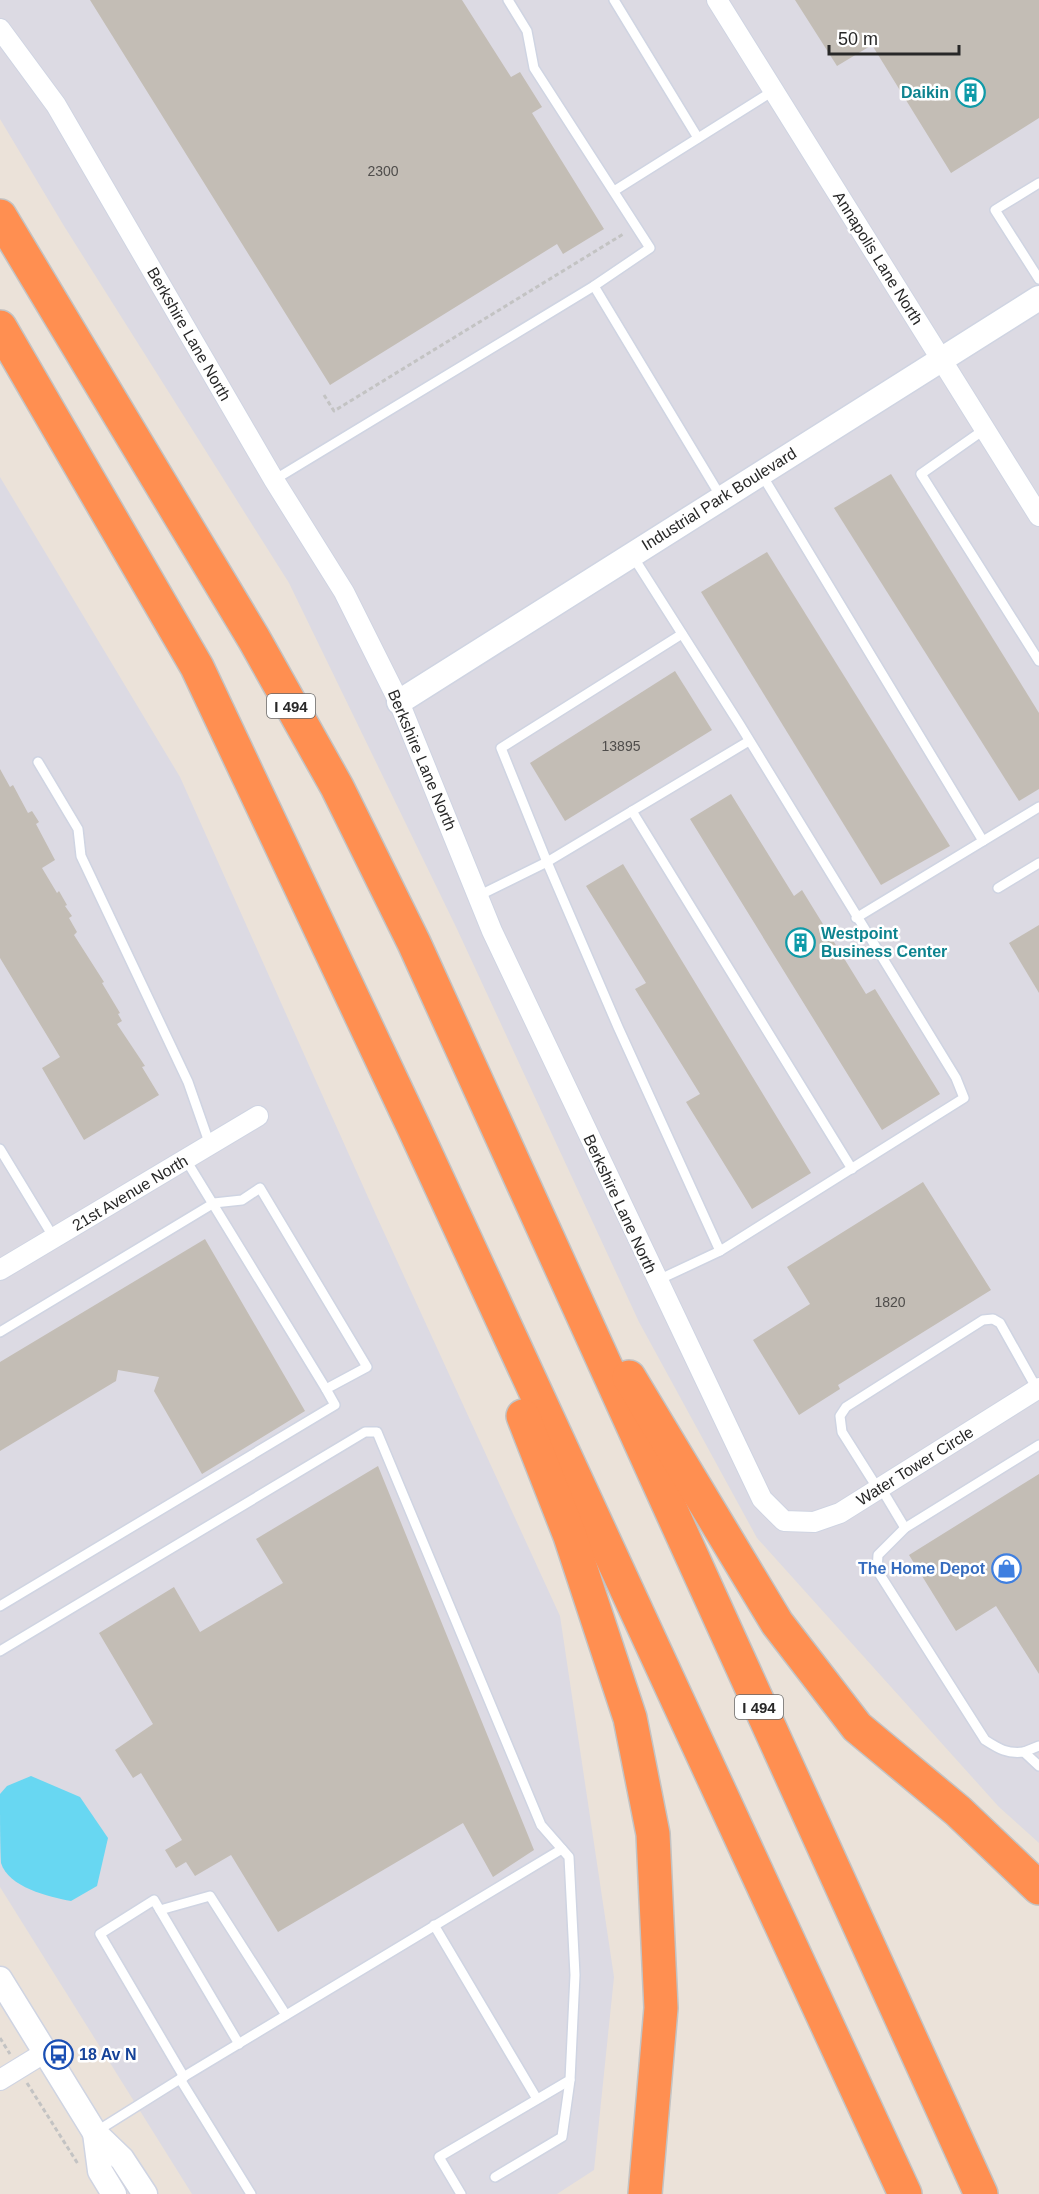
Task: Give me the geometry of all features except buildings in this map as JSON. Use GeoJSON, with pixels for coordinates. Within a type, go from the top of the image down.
{"type":"FeatureCollection","features":[{"type":"Feature","properties":{"kind":"highway","name":"I 494"},"geometry":{"type":"LineString","coordinates":[[0,216],[179,511],[337,787],[414,943],[981,2194]]}},
{"type":"Feature","properties":{"kind":"highway"},"geometry":{"type":"LineString","coordinates":[[0,327],[197,667],[487,1288],[905,2194]]}},
{"type":"Feature","properties":{"kind":"highway"},"geometry":{"type":"LineString","coordinates":[[539,1219],[614,1352],[777,1623],[857,1727],[958,1811],[1039,1888]]}},
{"type":"Feature","properties":{"kind":"highway"},"geometry":{"type":"LineString","coordinates":[[487,1288],[495,1343],[570,1536],[630,1718],[653,1834],[661,2008],[645,2194]]}},
{"type":"Feature","properties":{"kind":"street","name":"Annapolis Lane North"},"geometry":{"type":"LineString","coordinates":[[717,0],[1039,516]]}},
{"type":"Feature","properties":{"kind":"street","name":"Berkshire Lane North"},"geometry":{"type":"LineString","coordinates":[[0,29],[56,105],[274,480],[344,592],[399,702],[478,896],[656,1281],[762,1499],[784,1521]]}},
{"type":"Feature","properties":{"kind":"street","name":"Industrial Park Boulevard"},"geometry":{"type":"LineString","coordinates":[[399,702],[1039,298]]}},
{"type":"Feature","properties":{"kind":"street","name":"21st Avenue North"},"geometry":{"type":"LineString","coordinates":[[0,1270],[258,1116]]}},
{"type":"Feature","properties":{"kind":"street","name":"Water Tower Circle"},"geometry":{"type":"LineString","coordinates":[[784,1521],[814,1522],[840,1513],[1038,1389]]}},
{"type":"Feature","properties":{"kind":"street"},"geometry":{"type":"LineString","coordinates":[[0,1979],[94,2133],[122,2159],[145,2194]]}},
{"type":"Feature","properties":{"kind":"street"},"geometry":{"type":"LineString","coordinates":[[0,2080],[44,2053]]}},
{"type":"Feature","properties":{"kind":"street"},"geometry":{"type":"LineString","coordinates":[[94,2133],[100,2171],[114,2194]]}},
{"type":"Feature","properties":{"kind":"lane"},"geometry":{"type":"LineString","coordinates":[[274,480],[594,286],[650,248],[534,68],[527,31],[508,0]]}},
{"type":"Feature","properties":{"kind":"lane"},"geometry":{"type":"LineString","coordinates":[[614,0],[698,138]]}},
{"type":"Feature","properties":{"kind":"lane"},"geometry":{"type":"LineString","coordinates":[[614,191],[774,91]]}},
{"type":"Feature","properties":{"kind":"lane"},"geometry":{"type":"LineString","coordinates":[[1039,183],[995,210],[1039,279]]}},
{"type":"Feature","properties":{"kind":"lane"},"geometry":{"type":"LineString","coordinates":[[594,286],[721,497]]}},
{"type":"Feature","properties":{"kind":"lane"},"geometry":{"type":"LineString","coordinates":[[985,429],[921,474],[1039,661]]}},
{"type":"Feature","properties":{"kind":"lane"},"geometry":{"type":"LineString","coordinates":[[761,472],[983,841]]}},
{"type":"Feature","properties":{"kind":"lane"},"geometry":{"type":"LineString","coordinates":[[631,554],[956,1078],[964,1098],[720,1251],[656,1281]]}},
{"type":"Feature","properties":{"kind":"lane"},"geometry":{"type":"LineString","coordinates":[[682,634],[501,748],[547,862],[623,1038],[720,1251]]}},
{"type":"Feature","properties":{"kind":"lane"},"geometry":{"type":"LineString","coordinates":[[478,896],[547,862],[749,741]]}},
{"type":"Feature","properties":{"kind":"lane"},"geometry":{"type":"LineString","coordinates":[[38,762],[78,829],[81,856],[188,1082],[210,1145]]}},
{"type":"Feature","properties":{"kind":"lane"},"geometry":{"type":"LineString","coordinates":[[856,918],[1039,807]]}},
{"type":"Feature","properties":{"kind":"lane"},"geometry":{"type":"LineString","coordinates":[[632,811],[852,1168]]}},
{"type":"Feature","properties":{"kind":"lane"},"geometry":{"type":"LineString","coordinates":[[998,888],[1039,863]]}},
{"type":"Feature","properties":{"kind":"lane"},"geometry":{"type":"LineString","coordinates":[[0,1149],[54,1238]]}},
{"type":"Feature","properties":{"kind":"lane"},"geometry":{"type":"LineString","coordinates":[[0,1606],[335,1405],[186,1160]]}},
{"type":"Feature","properties":{"kind":"lane"},"geometry":{"type":"LineString","coordinates":[[0,1332],[214,1203],[242,1200],[260,1188],[367,1367],[326,1389]]}},
{"type":"Feature","properties":{"kind":"lane"},"geometry":{"type":"LineString","coordinates":[[905,1527],[842,1432],[840,1416],[846,1407],[973,1326],[993,1319],[999,1323],[1038,1389]]}},
{"type":"Feature","properties":{"kind":"lane"},"geometry":{"type":"LineString","coordinates":[[0,1651],[365,1432],[377,1432],[541,1825],[569,1857],[575,1976],[570,2080],[562,2137],[495,2177]]}},
{"type":"Feature","properties":{"kind":"lane"},"geometry":{"type":"LineString","coordinates":[[1039,1445],[905,1527],[878,1555],[877,1570],[985,1740],[1000,1750],[1012,1754],[1039,1746]]}},
{"type":"Feature","properties":{"kind":"lane"},"geometry":{"type":"LineString","coordinates":[[1024,1752],[1039,1766]]}},
{"type":"Feature","properties":{"kind":"lane"},"geometry":{"type":"LineString","coordinates":[[94,2133],[562,1849]]}},
{"type":"Feature","properties":{"kind":"lane"},"geometry":{"type":"LineString","coordinates":[[160,1910],[210,1896],[286,2015]]}},
{"type":"Feature","properties":{"kind":"lane"},"geometry":{"type":"LineString","coordinates":[[239,2044],[154,1900],[100,1934],[251,2194]]}},
{"type":"Feature","properties":{"kind":"lane"},"geometry":{"type":"LineString","coordinates":[[434,1925],[537,2099]]}},
{"type":"Feature","properties":{"kind":"lane"},"geometry":{"type":"LineString","coordinates":[[461,2194],[439,2157],[570,2080]]}},
{"type":"Feature","properties":{"kind":"path"},"geometry":{"type":"LineString","coordinates":[[324,395],[334,411],[637,226]]}},
{"type":"Feature","properties":{"kind":"path"},"geometry":{"type":"LineString","coordinates":[[0,2038],[83,2174]]}},
{"type":"Feature","properties":{"kind":"shaded area"},"geometry":{"type":"Polygon","coordinates":[[[0,0],[1039,0],[1039,1843],[999,1807],[757,1538],[639,1322],[457,929],[289,583],[64,226],[0,119],[0,0]]]}},
{"type":"Feature","properties":{"kind":"shaded area"},"geometry":{"type":"Polygon","coordinates":[[[0,477],[180,777],[376,1215],[560,1616],[614,1977],[594,2170],[557,2194],[192,2194],[0,1887],[0,477]]]}},
{"type":"Feature","properties":{"kind":"water"},"geometry":{"type":"Polygon","coordinates":[[[31,1776],[80,1797],[108,1838],[97,1886],[71,1901],[41,1894],[20,1885],[5,1871],[1,1863],[0,1794],[7,1786],[31,1776]]]}},
{"type":"Feature","properties":{"kind":"place","name":"Daikin"},"geometry":{"type":"Point","coordinates":[970,92]}},
{"type":"Feature","properties":{"kind":"place","name":"Westpoint Business Center"},"geometry":{"type":"Point","coordinates":[800,942]}},
{"type":"Feature","properties":{"kind":"place","name":"The Home Depot"},"geometry":{"type":"Point","coordinates":[1006,1568]}},
{"type":"Feature","properties":{"kind":"place","name":"18 Av N"},"geometry":{"type":"Point","coordinates":[58,2054]}}]}
